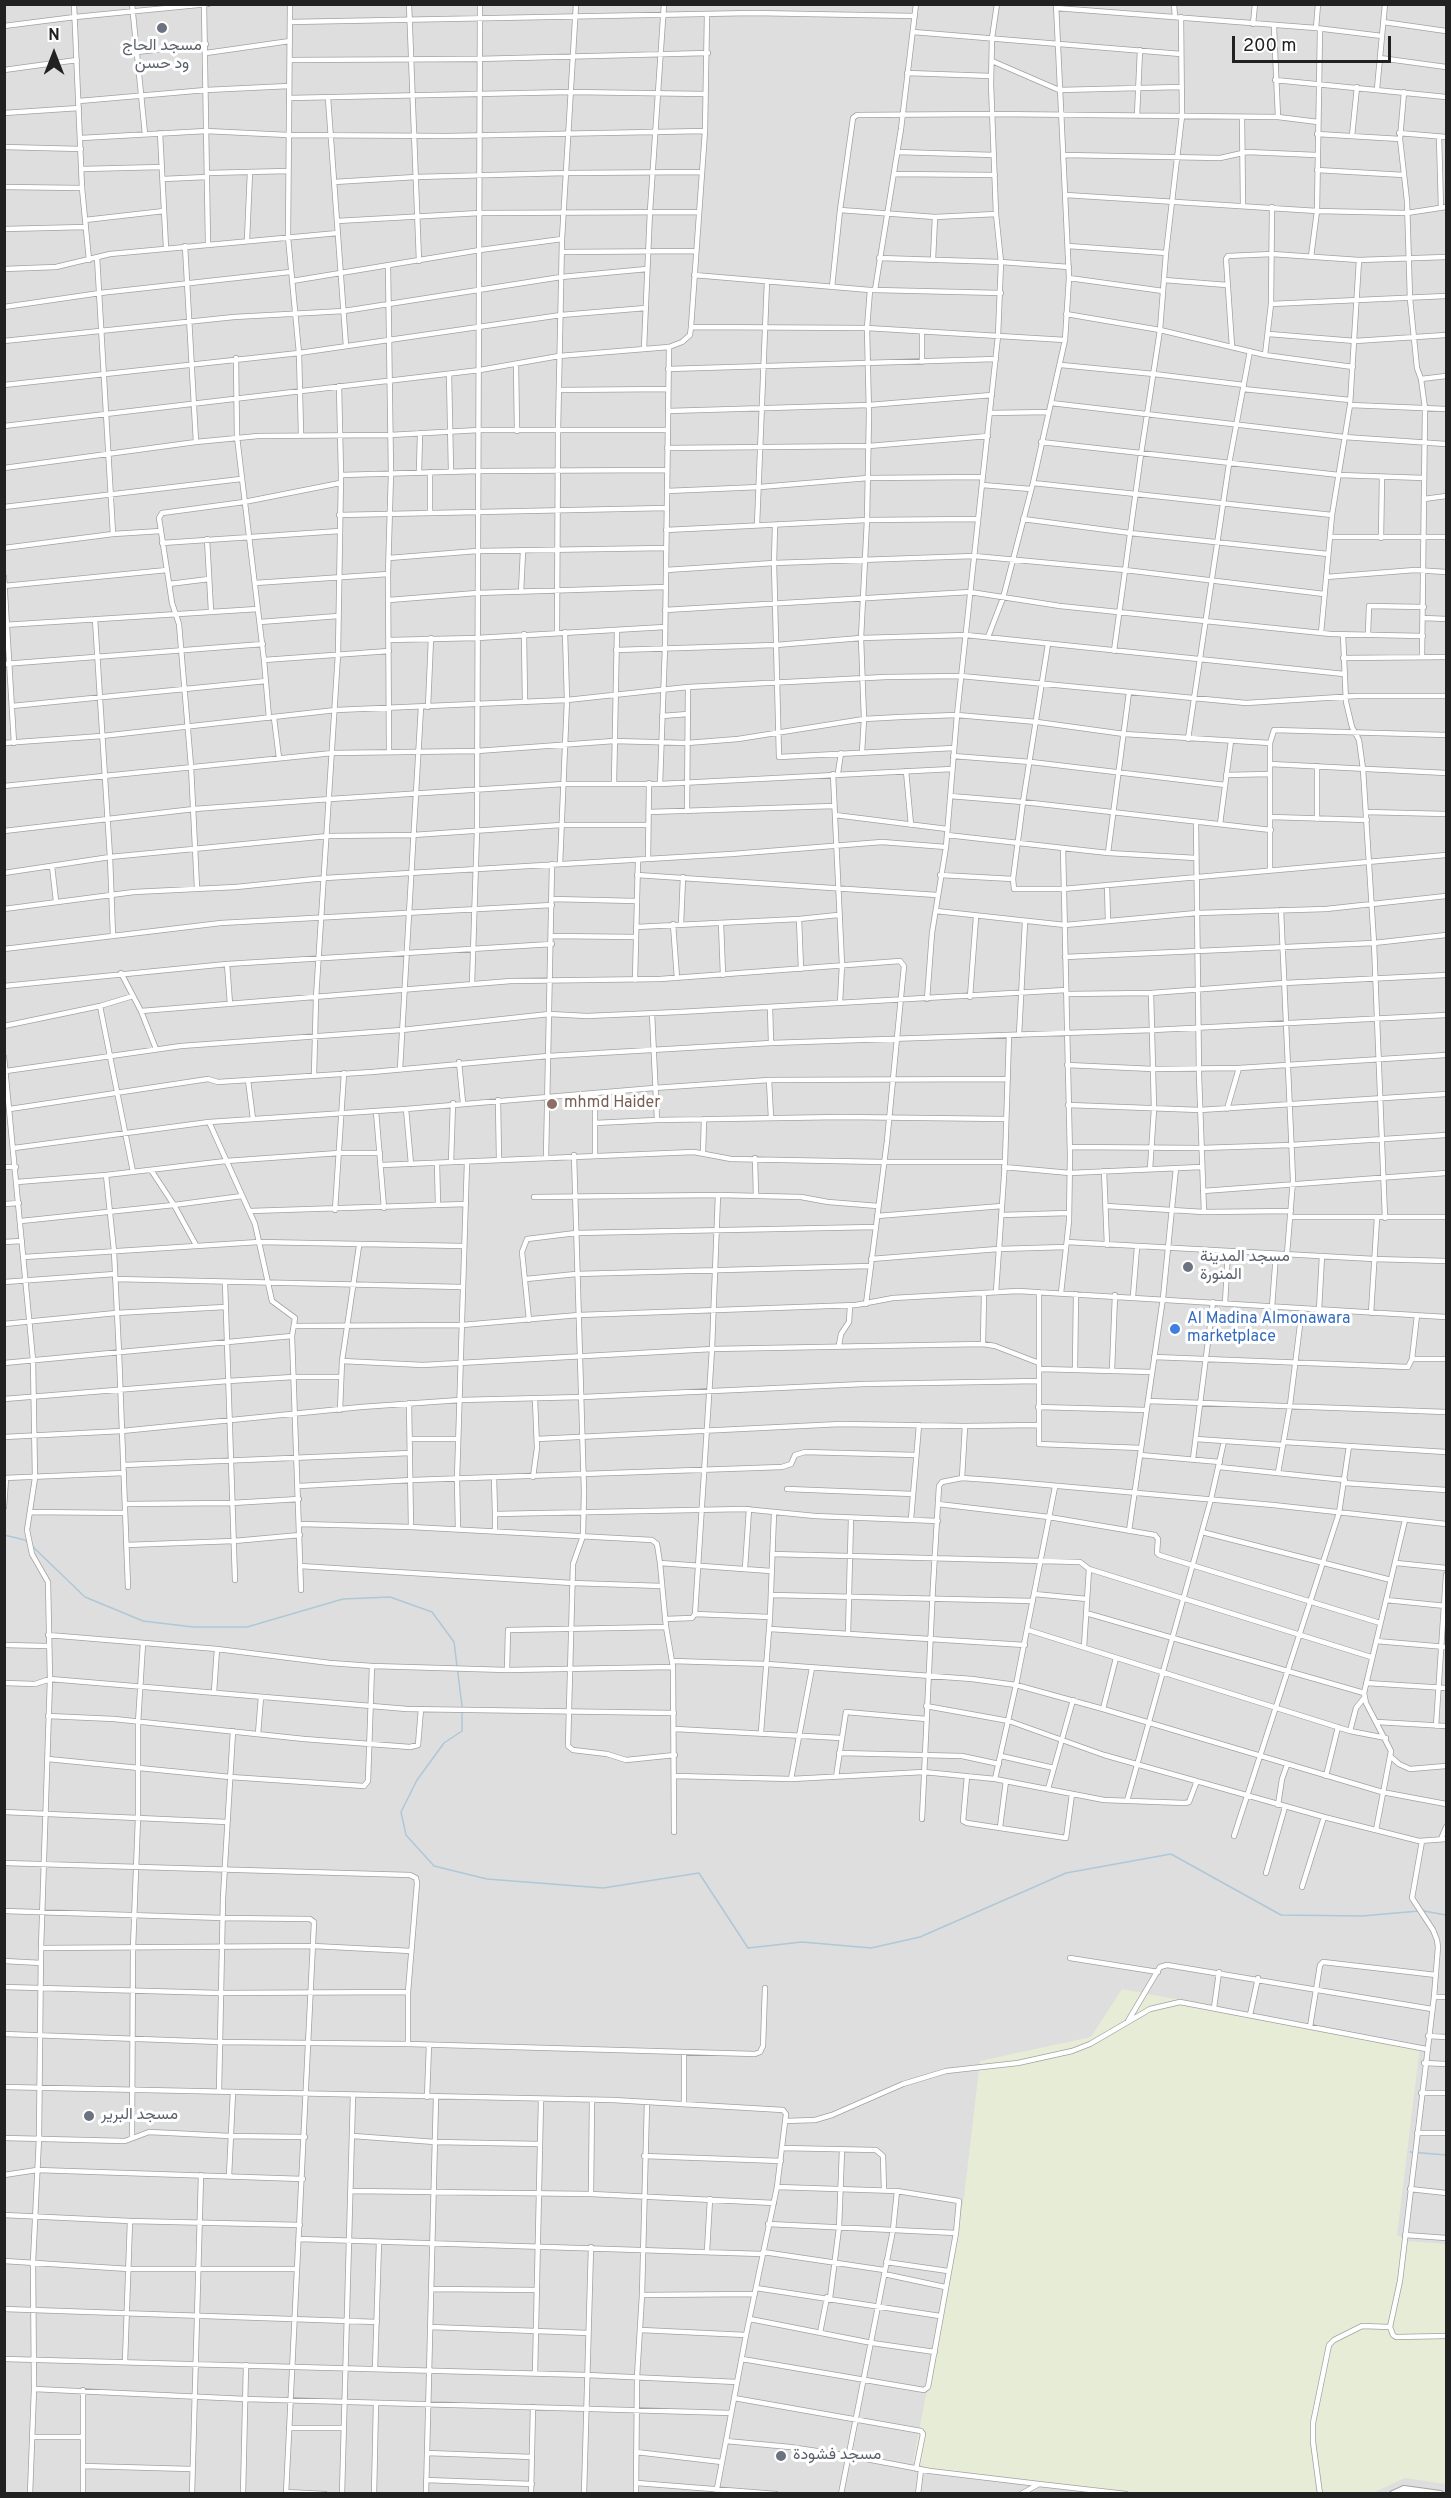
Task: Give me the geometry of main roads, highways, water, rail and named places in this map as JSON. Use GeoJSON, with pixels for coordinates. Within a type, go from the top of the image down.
{"type":"FeatureCollection","features":[{"type":"Feature","properties":{"kind":"waterway"},"geometry":{"type":"LineString","coordinates":[[4,1535],[25,1540],[28,1543]]}},
{"type":"Feature","properties":{"kind":"waterway"},"geometry":{"type":"LineString","coordinates":[[32,1546],[85,1597],[143,1621],[193,1627],[247,1627],[343,1599],[390,1597],[432,1612],[454,1642],[462,1706],[462,1731],[444,1743],[417,1780],[401,1812],[406,1835],[434,1866],[487,1879],[603,1888],[699,1873],[748,1948],[802,1942],[871,1948],[920,1937],[1066,1873],[1171,1854],[1281,1915],[1362,1916],[1419,1911]]}},
{"type":"Feature","properties":{"kind":"waterway"},"geometry":{"type":"LineString","coordinates":[[1424,1911],[1446,1915]]}},
{"type":"Feature","properties":{"kind":"waterway"},"geometry":{"type":"LineString","coordinates":[[1410,2152],[1446,2155]]}},
{"type":"Feature","properties":{"kind":"place","name":"مسجد الحاج ود حسن"},"geometry":{"type":"Point","coordinates":[162,28]}},
{"type":"Feature","properties":{"kind":"place","name":"mhmd Haider"},"geometry":{"type":"Point","coordinates":[552,1104]}},
{"type":"Feature","properties":{"kind":"place","name":"مسجد المدينة المنورة"},"geometry":{"type":"Point","coordinates":[1188,1267]}},
{"type":"Feature","properties":{"kind":"place","name":"Al Madina Almonawara marketplace"},"geometry":{"type":"Point","coordinates":[1175,1329]}},
{"type":"Feature","properties":{"kind":"place","name":"مسجد البرير"},"geometry":{"type":"Point","coordinates":[89,2116]}},
{"type":"Feature","properties":{"kind":"place","name":"مسجد فشودة"},"geometry":{"type":"Point","coordinates":[781,2456]}}]}
